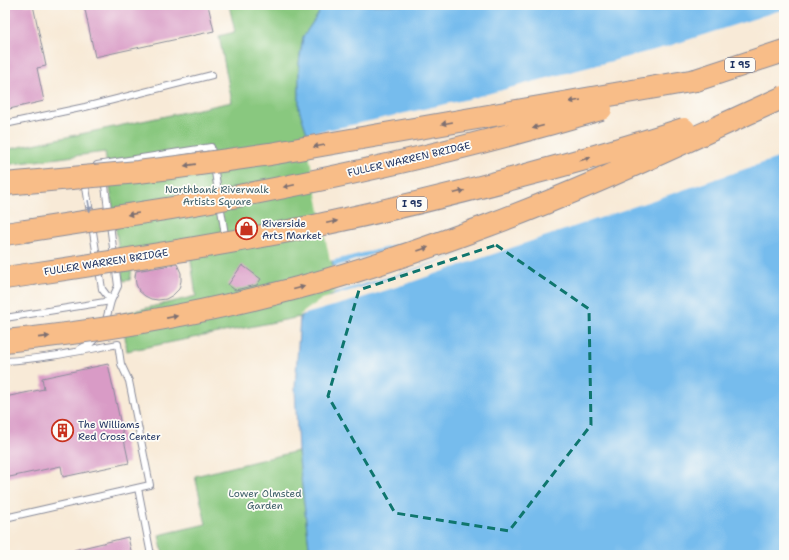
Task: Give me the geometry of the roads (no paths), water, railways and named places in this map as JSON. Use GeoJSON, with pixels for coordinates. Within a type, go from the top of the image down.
{"type":"FeatureCollection","features":[{"type":"Feature","properties":{"kind":"highway","name":"FULLER WARREN BRIDGE"},"geometry":{"type":"LineString","coordinates":[[12,232],[179,206],[277,188],[410,159],[520,132],[579,115],[696,80],[784,51]]}},
{"type":"Feature","properties":{"kind":"highway"},"geometry":{"type":"LineString","coordinates":[[5,184],[145,171],[270,154],[696,80]]}},
{"type":"Feature","properties":{"kind":"highway","name":"FULLER WARREN BRIDGE"},"geometry":{"type":"LineString","coordinates":[[5,278],[136,258],[255,237],[314,226],[418,202],[499,182],[615,150],[674,133],[784,97]]}},
{"type":"Feature","properties":{"kind":"highway"},"geometry":{"type":"LineString","coordinates":[[5,341],[119,326],[166,318],[270,295],[358,271],[524,212],[604,178],[784,97]]}},
{"type":"Feature","properties":{"kind":"lane"},"geometry":{"type":"LineString","coordinates":[[5,124],[86,107],[212,75]]}},
{"type":"Feature","properties":{"kind":"lane"},"geometry":{"type":"LineString","coordinates":[[72,352],[83,348],[98,336],[104,327],[111,301],[118,286],[105,253],[86,167],[211,148],[225,235],[210,238]]}},
{"type":"Feature","properties":{"kind":"lane"},"geometry":{"type":"LineString","coordinates":[[102,164],[105,253],[102,289],[111,301]]}},
{"type":"Feature","properties":{"kind":"lane"},"geometry":{"type":"LineString","coordinates":[[5,180],[36,175]]}},
{"type":"Feature","properties":{"kind":"lane"},"geometry":{"type":"LineString","coordinates":[[89,256],[121,251]]}},
{"type":"Feature","properties":{"kind":"lane"},"geometry":{"type":"LineString","coordinates":[[5,318],[111,301]]}},
{"type":"Feature","properties":{"kind":"lane"},"geometry":{"type":"LineString","coordinates":[[5,361],[37,358],[118,344],[121,364],[129,381],[150,485],[5,518]]}},
{"type":"Feature","properties":{"kind":"lane"},"geometry":{"type":"LineString","coordinates":[[138,488],[151,555]]}},
{"type":"Feature","properties":{"kind":"water"},"geometry":{"type":"Polygon","coordinates":[[[317,5],[784,5],[784,555],[310,555],[298,451],[295,388],[300,317],[338,291],[307,133],[299,109],[299,63],[303,37],[319,13],[317,5]]]}},
{"type":"Feature","properties":{"kind":"place","name":"Riverside Arts Market"},"geometry":{"type":"Point","coordinates":[246,229]}},
{"type":"Feature","properties":{"kind":"place","name":"The Williams Red Cross Center"},"geometry":{"type":"Point","coordinates":[63,430]}},
{"type":"Feature","properties":{"kind":"park label","name":"Northbank Riverwalk Artists Square"},"geometry":{"type":"Point","coordinates":[217,194]}},
{"type":"Feature","properties":{"kind":"park label","name":"Lower Olmsted Garden"},"geometry":{"type":"Point","coordinates":[265,498]}}]}
